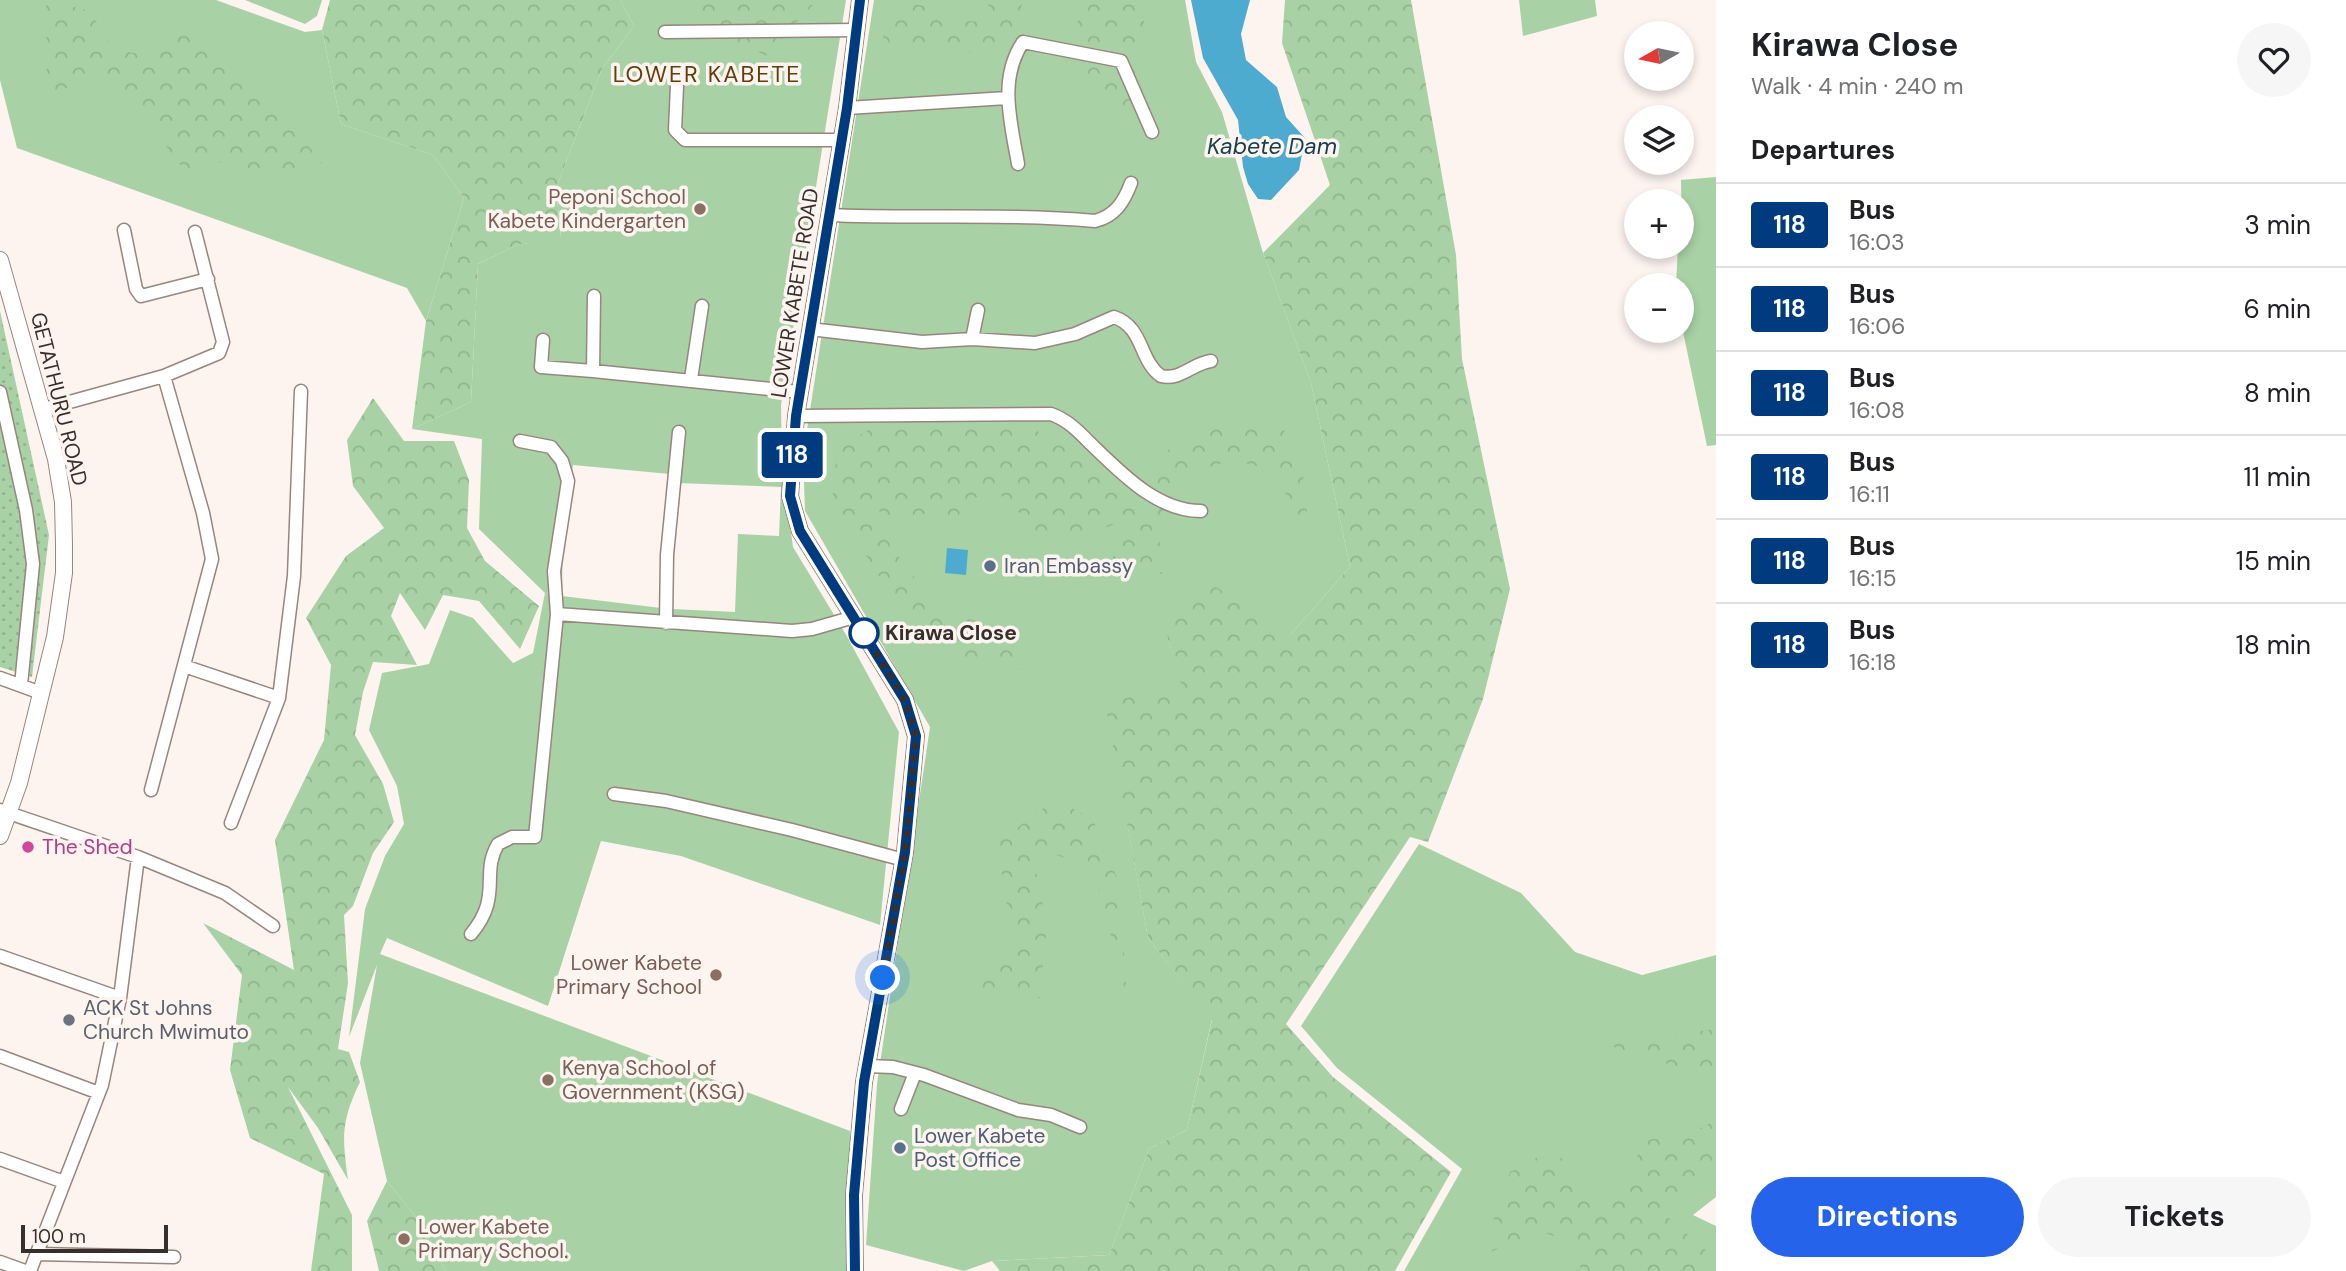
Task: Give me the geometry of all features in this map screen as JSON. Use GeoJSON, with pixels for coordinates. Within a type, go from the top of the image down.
{"type":"FeatureCollection","features":[{"type":"Feature","properties":{"kind":"main road","name":"LOWER KABETE ROAD"},"geometry":{"type":"LineString","coordinates":[[855,1271],[855,1182],[867,1066],[904,860],[915,764],[914,727],[905,700],[807,543],[790,496],[796,416],[847,108],[860,0]]}},
{"type":"Feature","properties":{"kind":"main road","name":"GETATHURU ROAD"},"geometry":{"type":"LineString","coordinates":[[0,260],[44,409],[63,502],[64,564],[55,637],[19,783],[4,811],[0,836]]}},
{"type":"Feature","properties":{"kind":"street"},"geometry":{"type":"LineString","coordinates":[[664,32],[857,30]]}},
{"type":"Feature","properties":{"kind":"street"},"geometry":{"type":"LineString","coordinates":[[1018,164],[1007,98],[1014,55],[1023,42],[1118,59],[1124,64],[1152,131]]}},
{"type":"Feature","properties":{"kind":"street"},"geometry":{"type":"LineString","coordinates":[[677,86],[675,130],[685,140],[842,140]]}},
{"type":"Feature","properties":{"kind":"street"},"geometry":{"type":"LineString","coordinates":[[847,108],[1007,98]]}},
{"type":"Feature","properties":{"kind":"street"},"geometry":{"type":"LineString","coordinates":[[828,215],[886,218],[929,214],[1095,221],[1106,219],[1120,206],[1131,183]]}},
{"type":"Feature","properties":{"kind":"street"},"geometry":{"type":"LineString","coordinates":[[124,230],[136,289],[141,296],[208,279]]}},
{"type":"Feature","properties":{"kind":"street"},"geometry":{"type":"LineString","coordinates":[[44,409],[164,376],[223,349],[195,232]]}},
{"type":"Feature","properties":{"kind":"street"},"geometry":{"type":"LineString","coordinates":[[593,371],[594,296]]}},
{"type":"Feature","properties":{"kind":"street"},"geometry":{"type":"LineString","coordinates":[[691,379],[702,306]]}},
{"type":"Feature","properties":{"kind":"street"},"geometry":{"type":"LineString","coordinates":[[972,339],[978,310]]}},
{"type":"Feature","properties":{"kind":"street"},"geometry":{"type":"LineString","coordinates":[[810,329],[922,342],[972,339],[1035,343],[1075,334],[1114,317],[1134,330],[1153,368],[1161,376],[1176,376],[1202,362],[1211,361]]}},
{"type":"Feature","properties":{"kind":"street"},"geometry":{"type":"LineString","coordinates":[[543,340],[541,367],[691,379],[800,392]]}},
{"type":"Feature","properties":{"kind":"street"},"geometry":{"type":"LineString","coordinates":[[150,790],[212,559],[203,513],[164,376]]}},
{"type":"Feature","properties":{"kind":"street"},"geometry":{"type":"LineString","coordinates":[[231,823],[279,698],[294,576],[301,391]]}},
{"type":"Feature","properties":{"kind":"street"},"geometry":{"type":"LineString","coordinates":[[0,392],[26,510],[33,564],[21,685]]}},
{"type":"Feature","properties":{"kind":"street"},"geometry":{"type":"LineString","coordinates":[[796,416],[1051,414],[1069,423],[1121,472],[1171,507],[1201,511]]}},
{"type":"Feature","properties":{"kind":"street"},"geometry":{"type":"LineString","coordinates":[[666,623],[667,555],[679,432]]}},
{"type":"Feature","properties":{"kind":"street"},"geometry":{"type":"LineString","coordinates":[[471,934],[487,911],[492,862],[498,844],[512,837],[536,837],[557,614],[554,571],[568,481],[562,461],[551,447],[520,442]]}},
{"type":"Feature","properties":{"kind":"street"},"geometry":{"type":"LineString","coordinates":[[557,614],[792,631],[812,629],[854,617]]}},
{"type":"Feature","properties":{"kind":"street"},"geometry":{"type":"LineString","coordinates":[[184,666],[279,698]]}},
{"type":"Feature","properties":{"kind":"street"},"geometry":{"type":"LineString","coordinates":[[0,678],[41,693]]}},
{"type":"Feature","properties":{"kind":"street"},"geometry":{"type":"LineString","coordinates":[[614,794],[666,801],[792,830],[904,860]]}},
{"type":"Feature","properties":{"kind":"street"},"geometry":{"type":"LineString","coordinates":[[4,811],[138,857],[225,893],[273,926]]}},
{"type":"Feature","properties":{"kind":"street"},"geometry":{"type":"LineString","coordinates":[[30,1271],[99,1093],[120,998],[138,857]]}},
{"type":"Feature","properties":{"kind":"street"},"geometry":{"type":"LineString","coordinates":[[0,956],[120,998]]}},
{"type":"Feature","properties":{"kind":"street"},"geometry":{"type":"LineString","coordinates":[[0,1056],[99,1093]]}},
{"type":"Feature","properties":{"kind":"street"},"geometry":{"type":"LineString","coordinates":[[867,1066],[915,1073],[973,1091],[1018,1110],[1051,1115],[1080,1127]]}},
{"type":"Feature","properties":{"kind":"street"},"geometry":{"type":"LineString","coordinates":[[901,1109],[915,1073]]}},
{"type":"Feature","properties":{"kind":"street"},"geometry":{"type":"LineString","coordinates":[[0,1159],[64,1182]]}},
{"type":"Feature","properties":{"kind":"street"},"geometry":{"type":"LineString","coordinates":[[37,1254],[174,1257]]}},
{"type":"Feature","properties":{"kind":"street"},"geometry":{"type":"LineString","coordinates":[[0,1262],[25,1271]]}},
{"type":"Feature","properties":{"kind":"green space"},"geometry":{"type":"Polygon","coordinates":[[[0,0],[216,0],[305,32],[322,30],[341,124],[433,155],[464,198],[426,321],[407,288],[17,148],[0,80],[0,0]]]}},
{"type":"Feature","properties":{"kind":"green space"},"geometry":{"type":"Polygon","coordinates":[[[46,0],[90,11],[113,49],[155,57],[183,23],[282,113],[322,163],[277,174],[214,161],[188,175],[150,125],[98,77],[47,95],[46,0]]]}},
{"type":"Feature","properties":{"kind":"green space"},"geometry":{"type":"Polygon","coordinates":[[[245,0],[322,0],[317,16],[305,24],[245,0]]]}},
{"type":"Feature","properties":{"kind":"green space"},"geometry":{"type":"Polygon","coordinates":[[[330,0],[620,0],[634,26],[602,69],[556,188],[561,238],[517,245],[478,264],[471,402],[412,429],[426,321],[464,198],[433,155],[341,124],[322,30],[330,0]]]}},
{"type":"Feature","properties":{"kind":"green space"},"geometry":{"type":"Polygon","coordinates":[[[620,0],[846,0],[781,405],[782,468],[793,547],[845,633],[899,732],[880,925],[681,856],[601,841],[548,1006],[387,938],[380,954],[850,1131],[848,1271],[446,1271],[415,1216],[387,1181],[360,1063],[377,965],[349,1037],[365,909],[385,856],[404,824],[397,786],[369,730],[382,673],[429,664],[450,610],[473,618],[513,663],[533,653],[545,593],[479,529],[482,439],[412,429],[471,402],[478,264],[517,245],[561,237],[556,188],[602,69],[634,26],[620,0]],[[573,465],[563,531],[562,596],[661,608],[670,474],[573,465]],[[677,483],[672,609],[735,612],[738,534],[779,536],[781,487],[677,483]]]}},
{"type":"Feature","properties":{"kind":"green space"},"geometry":{"type":"Polygon","coordinates":[[[677,0],[817,0],[767,56],[717,34],[677,0]]]}},
{"type":"Feature","properties":{"kind":"green space"},"geometry":{"type":"Polygon","coordinates":[[[874,0],[1185,0],[1196,62],[1222,112],[1263,253],[1311,383],[1350,567],[1291,634],[1167,636],[1183,687],[1128,827],[1148,938],[1212,1019],[1187,1130],[1149,1149],[1109,1255],[992,1261],[964,1271],[866,1245],[877,1084],[930,727],[805,511],[803,455],[874,0]]]}},
{"type":"Feature","properties":{"kind":"green space"},"geometry":{"type":"Polygon","coordinates":[[[986,0],[1024,0],[1020,10],[1037,21],[995,48],[964,53],[945,47],[900,51],[883,49],[883,12],[900,18],[911,4],[971,21],[995,19],[986,0]]]}},
{"type":"Feature","properties":{"kind":"green space"},"geometry":{"type":"Polygon","coordinates":[[[1079,0],[1147,0],[1129,131],[1115,96],[1074,75],[1079,0]]]}},
{"type":"Feature","properties":{"kind":"green space"},"geometry":{"type":"Polygon","coordinates":[[[1285,0],[1411,0],[1456,255],[1462,359],[1510,589],[1483,699],[1428,842],[1410,837],[1286,1024],[1333,1077],[1451,1172],[1395,1271],[1000,1271],[992,1261],[1109,1255],[1149,1149],[1187,1130],[1212,1020],[1148,938],[1105,702],[1182,687],[1167,636],[1200,577],[1291,634],[1350,567],[1311,383],[1263,253],[1330,185],[1282,43],[1285,0]]]}},
{"type":"Feature","properties":{"kind":"green space"},"geometry":{"type":"Polygon","coordinates":[[[1519,0],[1595,0],[1597,16],[1523,36],[1519,0]]]}},
{"type":"Feature","properties":{"kind":"green space"},"geometry":{"type":"Polygon","coordinates":[[[1716,177],[1716,445],[1707,446],[1685,343],[1694,343],[1694,273],[1677,273],[1677,259],[1694,259],[1694,189],[1681,189],[1681,180],[1716,177]]]}},
{"type":"Feature","properties":{"kind":"green space"},"geometry":{"type":"Polygon","coordinates":[[[0,311],[49,535],[32,677],[0,667],[0,311]]]}},
{"type":"Feature","properties":{"kind":"green space"},"geometry":{"type":"Polygon","coordinates":[[[373,398],[404,441],[454,441],[469,480],[467,528],[485,561],[539,606],[520,649],[479,601],[443,595],[425,630],[400,593],[391,616],[417,665],[373,662],[363,692],[355,735],[383,784],[394,822],[373,853],[353,906],[344,915],[348,983],[338,1049],[349,1052],[360,1082],[346,1119],[348,1180],[318,1128],[288,1087],[352,1215],[352,1271],[311,1271],[324,1174],[250,1138],[230,1070],[242,975],[203,923],[294,970],[275,840],[324,740],[331,665],[306,618],[346,556],[384,528],[353,486],[347,440],[373,398]]]}},
{"type":"Feature","properties":{"kind":"green space"},"geometry":{"type":"Polygon","coordinates":[[[1229,420],[1284,430],[1303,475],[1311,546],[1274,470],[1232,460],[1184,475],[1159,533],[1162,574],[1112,563],[1119,523],[1080,536],[1060,535],[1035,550],[1030,523],[994,489],[968,501],[951,527],[930,507],[912,528],[869,506],[894,551],[918,582],[944,607],[957,615],[1004,626],[1019,670],[953,660],[902,612],[832,502],[837,450],[876,425],[1034,429],[1091,465],[1148,520],[1164,452],[1229,420]]]}},
{"type":"Feature","properties":{"kind":"green space"},"geometry":{"type":"Polygon","coordinates":[[[1056,799],[1093,820],[1119,883],[1127,998],[1093,867],[1031,847],[1047,924],[1040,998],[1011,997],[954,980],[1015,957],[997,843],[1056,799]]]}},
{"type":"Feature","properties":{"kind":"green space"},"geometry":{"type":"Polygon","coordinates":[[[1419,844],[1521,893],[1575,952],[1642,975],[1716,955],[1716,1197],[1693,1215],[1716,1226],[1716,1271],[1404,1271],[1462,1169],[1337,1068],[1301,1026],[1419,844]]]}},
{"type":"Feature","properties":{"kind":"green space"},"geometry":{"type":"Polygon","coordinates":[[[1716,1029],[1716,1079],[1604,1044],[1716,1029]]]}},
{"type":"Feature","properties":{"kind":"green space"},"geometry":{"type":"Polygon","coordinates":[[[1716,1120],[1716,1164],[1683,1190],[1662,1212],[1716,1259],[1716,1271],[1579,1271],[1586,1248],[1540,1231],[1481,1256],[1510,1172],[1553,1149],[1597,1196],[1626,1184],[1643,1141],[1695,1131],[1716,1120]]]}},
{"type":"Feature","properties":{"kind":"green space"},"geometry":{"type":"Polygon","coordinates":[[[387,1181],[415,1216],[446,1271],[379,1271],[367,1221],[387,1181]]]}},
{"type":"Feature","properties":{"kind":"water","name":"Kabete Dam"},"geometry":{"type":"Polygon","coordinates":[[[1191,0],[1250,0],[1241,34],[1246,60],[1277,87],[1286,117],[1305,138],[1299,170],[1271,200],[1258,199],[1248,184],[1243,167],[1238,120],[1203,58],[1191,0]]]}},
{"type":"Feature","properties":{"kind":"water"},"geometry":{"type":"Polygon","coordinates":[[[947,548],[968,550],[966,575],[945,573],[947,548]]]}},
{"type":"Feature","properties":{"kind":"bus line","name":"118"},"geometry":{"type":"LineString","coordinates":[[855,1271],[854,1195],[864,1082],[905,852],[916,736],[905,700],[800,531],[790,496],[796,416],[847,108],[860,0]]}},
{"type":"Feature","properties":{"kind":"place","name":"Peponi School Kabete Kindergarten"},"geometry":{"type":"Point","coordinates":[700,209]}},
{"type":"Feature","properties":{"kind":"place","name":"Iran Embassy"},"geometry":{"type":"Point","coordinates":[990,566]}},
{"type":"Feature","properties":{"kind":"place","name":"Kirawa Close"},"geometry":{"type":"Point","coordinates":[864,633]}},
{"type":"Feature","properties":{"kind":"place","name":"The Shed"},"geometry":{"type":"Point","coordinates":[28,847]}},
{"type":"Feature","properties":{"kind":"place","name":"Lower Kabete Primary School"},"geometry":{"type":"Point","coordinates":[716,975]}},
{"type":"Feature","properties":{"kind":"place","name":"ACK St Johns Church Mwimuto"},"geometry":{"type":"Point","coordinates":[69,1020]}},
{"type":"Feature","properties":{"kind":"place","name":"Kenya School of Government (KSG)"},"geometry":{"type":"Point","coordinates":[548,1080]}},
{"type":"Feature","properties":{"kind":"place","name":"Lower Kabete Post Office"},"geometry":{"type":"Point","coordinates":[900,1148]}},
{"type":"Feature","properties":{"kind":"place","name":"Lower Kabete Primary School."},"geometry":{"type":"Point","coordinates":[404,1239]}},
{"type":"Feature","properties":{"kind":"district","name":"LOWER KABETE"},"geometry":{"type":"Point","coordinates":[707,74]}},
{"type":"Feature","properties":{"kind":"route"},"geometry":{"type":"LineString","coordinates":[[864,633],[905,700],[916,736],[905,852],[883,978]]}}]}
